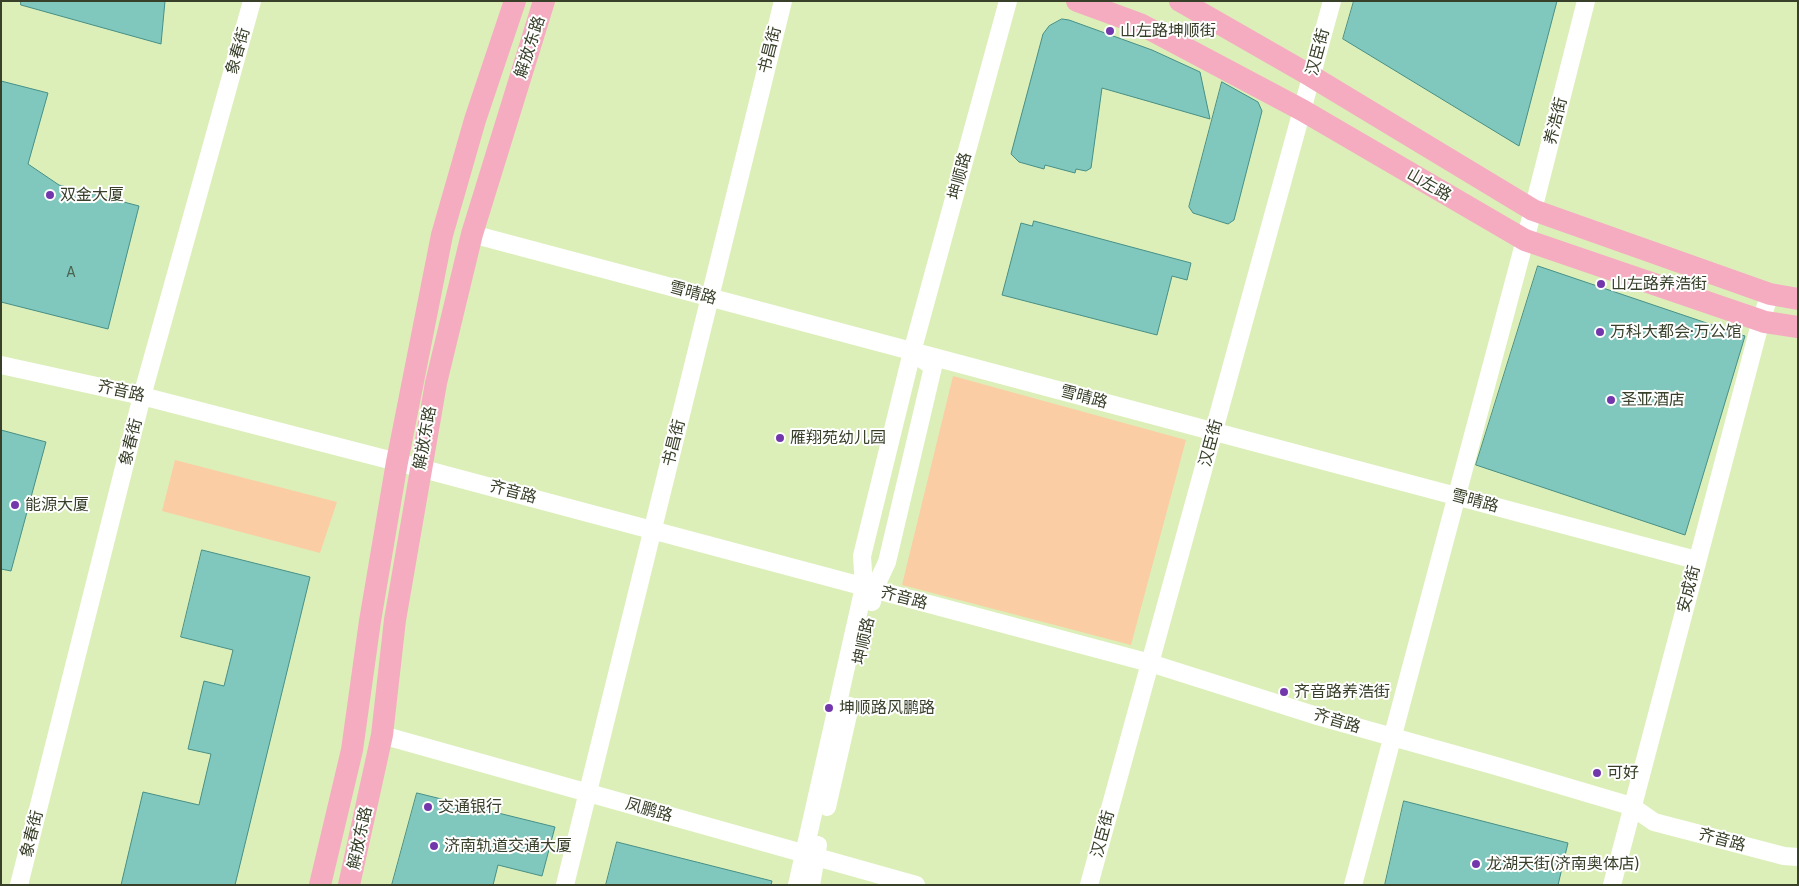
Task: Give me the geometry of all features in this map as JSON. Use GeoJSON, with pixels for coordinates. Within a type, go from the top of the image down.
{"type":"FeatureCollection","features":[{"type":"Feature","properties":{"kind":"main road","name":"解放东路"},"geometry":{"type":"LineString","coordinates":[[320,885],[352,750],[370,621],[397,462],[442,235],[475,120],[515,1]]}},
{"type":"Feature","properties":{"kind":"main road","name":"解放东路"},"geometry":{"type":"LineString","coordinates":[[349,885],[382,735],[395,620],[436,383],[472,234],[544,1]]}},
{"type":"Feature","properties":{"kind":"main road","name":"山左路"},"geometry":{"type":"LineString","coordinates":[[1077,1],[1140,24],[1302,110],[1525,240],[1761,320],[1798,328]]}},
{"type":"Feature","properties":{"kind":"main road","name":"山左路"},"geometry":{"type":"LineString","coordinates":[[1180,1],[1311,76],[1533,210],[1770,294],[1798,298]]}},
{"type":"Feature","properties":{"kind":"street","name":"象春街"},"geometry":{"type":"LineString","coordinates":[[19,885],[142,396],[252,1]]}},
{"type":"Feature","properties":{"kind":"street","name":"书昌街"},"geometry":{"type":"LineString","coordinates":[[565,885],[782,1]]}},
{"type":"Feature","properties":{"kind":"street","name":"坤顺路"},"geometry":{"type":"LineString","coordinates":[[869,589],[862,556],[912,352],[1008,1]]}},
{"type":"Feature","properties":{"kind":"street","name":"汉臣街"},"geometry":{"type":"LineString","coordinates":[[1089,885],[1332,1]]}},
{"type":"Feature","properties":{"kind":"street","name":"养浩街"},"geometry":{"type":"LineString","coordinates":[[1353,885],[1533,210],[1586,1]]}},
{"type":"Feature","properties":{"kind":"street","name":"雪晴路"},"geometry":{"type":"LineString","coordinates":[[472,234],[1696,560]]}},
{"type":"Feature","properties":{"kind":"street","name":"安成街"},"geometry":{"type":"LineString","coordinates":[[1612,885],[1696,560],[1761,320],[1770,294]]}},
{"type":"Feature","properties":{"kind":"street","name":"坤顺路"},"geometry":{"type":"LineString","coordinates":[[797,885],[810,855],[869,589],[887,562],[933,367],[912,352]]}},
{"type":"Feature","properties":{"kind":"street","name":"齐音路"},"geometry":{"type":"LineString","coordinates":[[1,365],[142,396],[397,462],[1150,663],[1392,738],[1496,766],[1633,807],[1654,822],[1784,856],[1798,857]]}},
{"type":"Feature","properties":{"kind":"street","name":"凤鹏路"},"geometry":{"type":"LineString","coordinates":[[382,735],[916,885]]}},
{"type":"Feature","properties":{"kind":"street","name":"坤顺路"},"geometry":{"type":"LineString","coordinates":[[810,855],[810,885]]}},
{"type":"Feature","properties":{"kind":"shaded area"},"geometry":{"type":"Polygon","coordinates":[[[953,376],[1186,440],[1131,645],[902,585],[953,376]]]}},
{"type":"Feature","properties":{"kind":"shaded area"},"geometry":{"type":"Polygon","coordinates":[[[175,460],[337,502],[320,553],[162,511],[175,460]]]}},
{"type":"Feature","properties":{"kind":"building"},"geometry":{"type":"Polygon","coordinates":[[[21,1],[165,1],[161,44],[21,5],[21,1]]]}},
{"type":"Feature","properties":{"kind":"building"},"geometry":{"type":"Polygon","coordinates":[[[1354,1],[1557,1],[1519,146],[1343,39],[1354,1]]]}},
{"type":"Feature","properties":{"kind":"building"},"geometry":{"type":"Polygon","coordinates":[[[1062,19],[1152,50],[1200,72],[1210,119],[1102,88],[1091,168],[1086,171],[1076,169],[1075,173],[1045,165],[1044,169],[1019,162],[1011,154],[1043,34],[1049,26],[1062,19]]]}},
{"type":"Feature","properties":{"kind":"building","name":"双金大厦"},"geometry":{"type":"Polygon","coordinates":[[[1,81],[48,93],[28,164],[59,185],[139,206],[108,329],[1,302],[1,81]]]}},
{"type":"Feature","properties":{"kind":"building"},"geometry":{"type":"Polygon","coordinates":[[[1222,82],[1258,102],[1262,111],[1234,220],[1228,224],[1193,213],[1189,207],[1222,82]]]}},
{"type":"Feature","properties":{"kind":"building"},"geometry":{"type":"Polygon","coordinates":[[[1034,221],[1191,263],[1187,280],[1172,276],[1157,335],[1002,295],[1021,223],[1032,226],[1034,221]]]}},
{"type":"Feature","properties":{"kind":"building","name":"圣亚酒店"},"geometry":{"type":"Polygon","coordinates":[[[1538,266],[1745,336],[1685,535],[1476,465],[1538,266]]]}},
{"type":"Feature","properties":{"kind":"building","name":"能源大厦"},"geometry":{"type":"Polygon","coordinates":[[[1,430],[46,442],[11,571],[1,569],[1,430]]]}},
{"type":"Feature","properties":{"kind":"building"},"geometry":{"type":"Polygon","coordinates":[[[202,550],[310,577],[235,885],[121,885],[143,792],[199,805],[211,754],[188,749],[204,681],[224,686],[233,650],[181,637],[202,550]]]}},
{"type":"Feature","properties":{"kind":"building"},"geometry":{"type":"Polygon","coordinates":[[[417,793],[555,827],[542,876],[498,865],[493,885],[392,885],[417,793]]]}},
{"type":"Feature","properties":{"kind":"building","name":"龙湖天街(济南奥体店)"},"geometry":{"type":"Polygon","coordinates":[[[1404,801],[1568,843],[1558,885],[1385,885],[1404,801]]]}},
{"type":"Feature","properties":{"kind":"building"},"geometry":{"type":"Polygon","coordinates":[[[617,842],[772,881],[771,885],[606,885],[617,842]]]}},
{"type":"Feature","properties":{"kind":"place","name":"山左路坤顺街"},"geometry":{"type":"Point","coordinates":[1110,31]}},
{"type":"Feature","properties":{"kind":"place","name":"双金大厦"},"geometry":{"type":"Point","coordinates":[50,195]}},
{"type":"Feature","properties":{"kind":"place","name":"山左路养浩街"},"geometry":{"type":"Point","coordinates":[1601,284]}},
{"type":"Feature","properties":{"kind":"place","name":"万科大都会·万公馆"},"geometry":{"type":"Point","coordinates":[1600,332]}},
{"type":"Feature","properties":{"kind":"place","name":"圣亚酒店"},"geometry":{"type":"Point","coordinates":[1611,400]}},
{"type":"Feature","properties":{"kind":"place","name":"雁翔苑幼儿园"},"geometry":{"type":"Point","coordinates":[780,438]}},
{"type":"Feature","properties":{"kind":"place","name":"能源大厦"},"geometry":{"type":"Point","coordinates":[15,505]}},
{"type":"Feature","properties":{"kind":"place","name":"齐音路养浩街"},"geometry":{"type":"Point","coordinates":[1284,692]}},
{"type":"Feature","properties":{"kind":"place","name":"坤顺路风鹏路"},"geometry":{"type":"Point","coordinates":[829,708]}},
{"type":"Feature","properties":{"kind":"place","name":"可好"},"geometry":{"type":"Point","coordinates":[1597,773]}},
{"type":"Feature","properties":{"kind":"place","name":"交通银行"},"geometry":{"type":"Point","coordinates":[428,807]}},
{"type":"Feature","properties":{"kind":"place","name":"济南轨道交通大厦"},"geometry":{"type":"Point","coordinates":[434,846]}},
{"type":"Feature","properties":{"kind":"place","name":"龙湖天街(济南奥体店)"},"geometry":{"type":"Point","coordinates":[1476,864]}}]}
